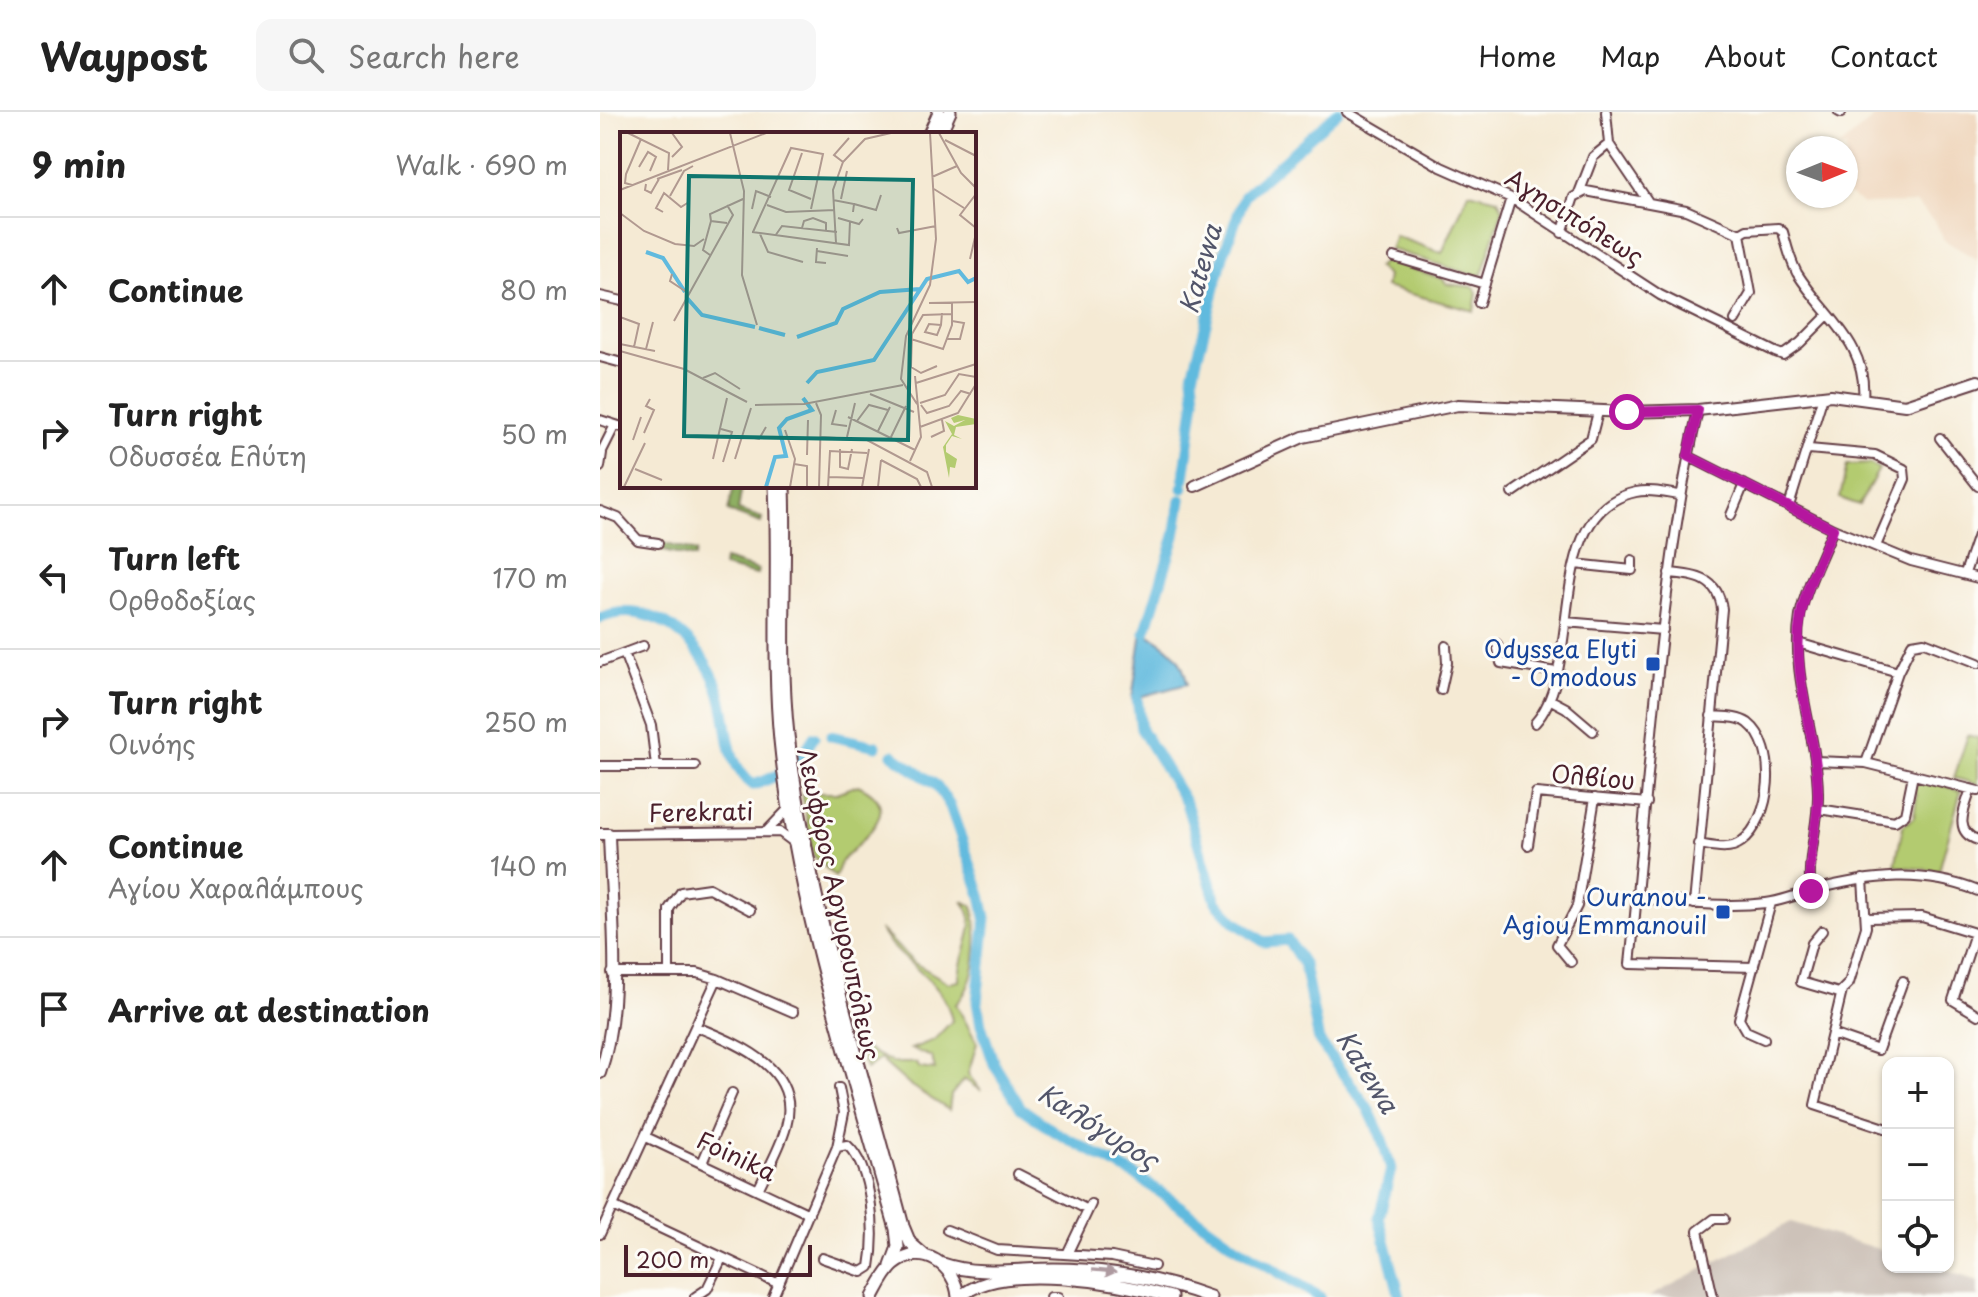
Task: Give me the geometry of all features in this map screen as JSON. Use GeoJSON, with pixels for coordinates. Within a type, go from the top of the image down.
{"type":"FeatureCollection","features":[{"type":"Feature","properties":{"kind":"main road"},"geometry":{"type":"LineString","coordinates":[[930,132],[939,112]]}},
{"type":"Feature","properties":{"kind":"main road"},"geometry":{"type":"LineString","coordinates":[[941,132],[950,112]]}},
{"type":"Feature","properties":{"kind":"main road","name":"Λεωφόρος Αργυρουπόλεως"},"geometry":{"type":"LineString","coordinates":[[775,488],[778,553],[776,678],[798,846],[832,1001],[900,1227]]}},
{"type":"Feature","properties":{"kind":"main road","name":"Λεωφόρος Αργυρουπόλεως"},"geometry":{"type":"LineString","coordinates":[[784,488],[784,738]]}},
{"type":"Feature","properties":{"kind":"main road","name":"Λεωφόρος Αργυρουπόλεως"},"geometry":{"type":"LineString","coordinates":[[794,802],[835,949],[900,1227]]}},
{"type":"Feature","properties":{"kind":"main road"},"geometry":{"type":"LineString","coordinates":[[900,1227],[910,1243],[925,1256],[968,1270],[1114,1272],[1151,1278],[1210,1297]]}},
{"type":"Feature","properties":{"kind":"main road"},"geometry":{"type":"LineString","coordinates":[[873,1297],[891,1266],[898,1247],[900,1227]]}},
{"type":"Feature","properties":{"kind":"main road"},"geometry":{"type":"LineString","coordinates":[[891,1266],[913,1256],[925,1256]]}},
{"type":"Feature","properties":{"kind":"main road"},"geometry":{"type":"LineString","coordinates":[[943,1264],[952,1274],[959,1297],[986,1281],[1050,1279],[1117,1284],[1171,1297]]}},
{"type":"Feature","properties":{"kind":"main road"},"geometry":{"type":"LineString","coordinates":[[880,1297],[882,1281]]}},
{"type":"Feature","properties":{"kind":"street","name":"Αγησιπόλεως"},"geometry":{"type":"LineString","coordinates":[[1347,112],[1441,167],[1511,198],[1660,295],[1783,355],[1828,315]]}},
{"type":"Feature","properties":{"kind":"street"},"geometry":{"type":"LineString","coordinates":[[1606,112],[1609,144],[1647,200]]}},
{"type":"Feature","properties":{"kind":"street"},"geometry":{"type":"LineString","coordinates":[[1562,233],[1593,157],[1609,144]]}},
{"type":"Feature","properties":{"kind":"street"},"geometry":{"type":"LineString","coordinates":[[1579,193],[1647,200],[1703,214],[1740,234]]}},
{"type":"Feature","properties":{"kind":"street"},"geometry":{"type":"LineString","coordinates":[[1479,303],[1511,198]]}},
{"type":"Feature","properties":{"kind":"street"},"geometry":{"type":"LineString","coordinates":[[1740,234],[1747,230],[1778,228],[1783,232],[1796,271],[1846,336],[1863,364],[1863,400]]}},
{"type":"Feature","properties":{"kind":"street"},"geometry":{"type":"LineString","coordinates":[[1735,320],[1751,293],[1740,234]]}},
{"type":"Feature","properties":{"kind":"street"},"geometry":{"type":"LineString","coordinates":[[1394,257],[1485,284]]}},
{"type":"Feature","properties":{"kind":"street"},"geometry":{"type":"LineString","coordinates":[[600,296],[620,301]]}},
{"type":"Feature","properties":{"kind":"street"},"geometry":{"type":"LineString","coordinates":[[600,357],[620,362]]}},
{"type":"Feature","properties":{"kind":"street"},"geometry":{"type":"LineString","coordinates":[[1195,486],[1303,437],[1458,405],[1598,412],[1698,410],[1823,396],[1905,405],[1978,381]]}},
{"type":"Feature","properties":{"kind":"street"},"geometry":{"type":"LineString","coordinates":[[1789,506],[1823,396]]}},
{"type":"Feature","properties":{"kind":"street"},"geometry":{"type":"LineString","coordinates":[[1698,410],[1679,495],[1669,573],[1630,964],[1754,967]]}},
{"type":"Feature","properties":{"kind":"street"},"geometry":{"type":"LineString","coordinates":[[1512,493],[1591,439],[1598,412]]}},
{"type":"Feature","properties":{"kind":"street"},"geometry":{"type":"LineString","coordinates":[[600,420],[619,426],[601,454],[600,467]]}},
{"type":"Feature","properties":{"kind":"street"},"geometry":{"type":"LineString","coordinates":[[1940,438],[1978,486]]}},
{"type":"Feature","properties":{"kind":"street"},"geometry":{"type":"LineString","coordinates":[[1809,449],[1875,455],[1904,469],[1905,479],[1876,546]]}},
{"type":"Feature","properties":{"kind":"street"},"geometry":{"type":"LineString","coordinates":[[1688,456],[1833,529],[1911,561],[1978,578]]}},
{"type":"Feature","properties":{"kind":"street"},"geometry":{"type":"LineString","coordinates":[[1731,515],[1744,484]]}},
{"type":"Feature","properties":{"kind":"street"},"geometry":{"type":"LineString","coordinates":[[1535,723],[1551,700],[1575,564],[1583,537],[1610,505],[1635,492],[1679,495]]}},
{"type":"Feature","properties":{"kind":"street"},"geometry":{"type":"LineString","coordinates":[[600,511],[618,518],[638,540],[658,543]]}},
{"type":"Feature","properties":{"kind":"street"},"geometry":{"type":"LineString","coordinates":[[1811,891],[1809,870],[1819,809],[1798,643],[1803,604],[1833,529]]}},
{"type":"Feature","properties":{"kind":"street"},"geometry":{"type":"LineString","coordinates":[[1965,573],[1978,535]]}},
{"type":"Feature","properties":{"kind":"street"},"geometry":{"type":"LineString","coordinates":[[1575,564],[1632,570],[1632,560]]}},
{"type":"Feature","properties":{"kind":"street"},"geometry":{"type":"LineString","coordinates":[[1669,573],[1703,578],[1719,595],[1722,609],[1694,904]]}},
{"type":"Feature","properties":{"kind":"street"},"geometry":{"type":"LineString","coordinates":[[1565,622],[1663,630]]}},
{"type":"Feature","properties":{"kind":"street"},"geometry":{"type":"LineString","coordinates":[[1866,763],[1909,647],[1924,642],[1978,663]]}},
{"type":"Feature","properties":{"kind":"street"},"geometry":{"type":"LineString","coordinates":[[1798,643],[1898,672]]}},
{"type":"Feature","properties":{"kind":"street"},"geometry":{"type":"LineString","coordinates":[[1497,644],[1501,663],[1556,672]]}},
{"type":"Feature","properties":{"kind":"street"},"geometry":{"type":"LineString","coordinates":[[600,662],[643,646]]}},
{"type":"Feature","properties":{"kind":"street"},"geometry":{"type":"LineString","coordinates":[[1441,690],[1447,663],[1446,646]]}},
{"type":"Feature","properties":{"kind":"street"},"geometry":{"type":"LineString","coordinates":[[624,653],[651,725],[656,766]]}},
{"type":"Feature","properties":{"kind":"street"},"geometry":{"type":"LineString","coordinates":[[1551,700],[1580,726],[1593,731]]}},
{"type":"Feature","properties":{"kind":"street"},"geometry":{"type":"LineString","coordinates":[[1698,844],[1727,848],[1741,842],[1755,824],[1768,774],[1759,736],[1748,723],[1737,718],[1711,716]]}},
{"type":"Feature","properties":{"kind":"street"},"geometry":{"type":"LineString","coordinates":[[1815,761],[1866,763],[1974,790],[1962,823],[1966,834],[1978,840]]}},
{"type":"Feature","properties":{"kind":"street"},"geometry":{"type":"LineString","coordinates":[[600,766],[695,766]]}},
{"type":"Feature","properties":{"kind":"street"},"geometry":{"type":"LineString","coordinates":[[1819,809],[1890,821],[1900,819],[1907,810],[1913,775]]}},
{"type":"Feature","properties":{"kind":"street","name":"Ολβίου"},"geometry":{"type":"LineString","coordinates":[[1528,845],[1536,793],[1647,803]]}},
{"type":"Feature","properties":{"kind":"street"},"geometry":{"type":"LineString","coordinates":[[1571,962],[1557,945],[1577,906],[1595,798]]}},
{"type":"Feature","properties":{"kind":"street","name":"Ferekrati"},"geometry":{"type":"LineString","coordinates":[[604,834],[767,831],[794,802]]}},
{"type":"Feature","properties":{"kind":"street"},"geometry":{"type":"LineString","coordinates":[[767,831],[789,836],[798,846]]}},
{"type":"Feature","properties":{"kind":"street"},"geometry":{"type":"LineString","coordinates":[[600,1073],[610,1035],[612,973],[604,834]]}},
{"type":"Feature","properties":{"kind":"street"},"geometry":{"type":"LineString","coordinates":[[1637,898],[1694,904],[1771,903],[1863,879],[1918,876],[1952,882],[1978,891]]}},
{"type":"Feature","properties":{"kind":"street"},"geometry":{"type":"LineString","coordinates":[[1863,879],[1867,918],[1849,983],[1842,991],[1815,1105],[1882,1127]]}},
{"type":"Feature","properties":{"kind":"street"},"geometry":{"type":"LineString","coordinates":[[669,973],[669,909],[681,892],[709,888],[750,910]]}},
{"type":"Feature","properties":{"kind":"street"},"geometry":{"type":"LineString","coordinates":[[1764,1039],[1746,1031],[1739,1019],[1771,903]]}},
{"type":"Feature","properties":{"kind":"street"},"geometry":{"type":"LineString","coordinates":[[1867,918],[1922,917],[1976,934],[1953,1000],[1978,1015]]}},
{"type":"Feature","properties":{"kind":"street"},"geometry":{"type":"LineString","coordinates":[[1822,931],[1812,943],[1801,982],[1830,992],[1842,991]]}},
{"type":"Feature","properties":{"kind":"street"},"geometry":{"type":"LineString","coordinates":[[612,973],[669,973],[717,979],[793,1012]]}},
{"type":"Feature","properties":{"kind":"street"},"geometry":{"type":"LineString","coordinates":[[600,1234],[717,979]]}},
{"type":"Feature","properties":{"kind":"street"},"geometry":{"type":"LineString","coordinates":[[1832,1034],[1878,1050],[1903,981]]}},
{"type":"Feature","properties":{"kind":"street"},"geometry":{"type":"LineString","coordinates":[[697,1027],[755,1053],[777,1075],[783,1089],[787,1123],[758,1190]]}},
{"type":"Feature","properties":{"kind":"street"},"geometry":{"type":"LineString","coordinates":[[773,1297],[837,1147],[844,1113],[839,1088]]}},
{"type":"Feature","properties":{"kind":"street"},"geometry":{"type":"LineString","coordinates":[[702,1163],[732,1093]]}},
{"type":"Feature","properties":{"kind":"street","name":"Foinika"},"geometry":{"type":"LineString","coordinates":[[646,1137],[809,1214]]}},
{"type":"Feature","properties":{"kind":"street"},"geometry":{"type":"LineString","coordinates":[[822,1258],[862,1272],[870,1267],[874,1246],[872,1212],[857,1153],[847,1145],[837,1147]]}},
{"type":"Feature","properties":{"kind":"street"},"geometry":{"type":"LineString","coordinates":[[1018,1174],[1089,1207],[1068,1252]]}},
{"type":"Feature","properties":{"kind":"street"},"geometry":{"type":"LineString","coordinates":[[613,1206],[779,1284]]}},
{"type":"Feature","properties":{"kind":"street"},"geometry":{"type":"LineString","coordinates":[[1713,1297],[1698,1231],[1714,1219],[1724,1219]]}},
{"type":"Feature","properties":{"kind":"street"},"geometry":{"type":"LineString","coordinates":[[947,1230],[997,1250],[1068,1252],[1154,1266]]}},
{"type":"Feature","properties":{"kind":"street"},"geometry":{"type":"LineString","coordinates":[[695,1297],[707,1289],[722,1258]]}},
{"type":"Feature","properties":{"kind":"street"},"geometry":{"type":"LineString","coordinates":[[1051,1297],[1058,1297]]}},
{"type":"Feature","properties":{"kind":"shaded area"},"geometry":{"type":"Polygon","coordinates":[[[1881,112],[1978,112],[1978,260],[1944,240],[1936,223],[1916,203],[1863,204],[1858,201],[1858,136],[1852,136],[1881,112]]]}},
{"type":"Feature","properties":{"kind":"shaded area"},"geometry":{"type":"Polygon","coordinates":[[[1791,1222],[1882,1250],[1882,1273],[1953,1273],[1978,1281],[1978,1297],[1649,1297],[1791,1222]]]}},
{"type":"Feature","properties":{"kind":"green space"},"geometry":{"type":"Polygon","coordinates":[[[1469,192],[1498,199],[1503,209],[1482,274],[1476,276],[1390,249],[1395,236],[1442,253],[1469,192]]]}},
{"type":"Feature","properties":{"kind":"green space"},"geometry":{"type":"Polygon","coordinates":[[[1386,260],[1443,279],[1447,284],[1474,287],[1477,293],[1474,311],[1385,287],[1387,276],[1377,267],[1386,260]]]}},
{"type":"Feature","properties":{"kind":"green space"},"geometry":{"type":"Polygon","coordinates":[[[1870,464],[1879,469],[1859,505],[1840,498],[1847,465],[1870,464]]]}},
{"type":"Feature","properties":{"kind":"green space"},"geometry":{"type":"Polygon","coordinates":[[[734,488],[742,488],[738,510],[762,518],[761,523],[728,511],[734,488]]]}},
{"type":"Feature","properties":{"kind":"green space"},"geometry":{"type":"Polygon","coordinates":[[[662,543],[696,552],[694,558],[659,550],[662,543]]]}},
{"type":"Feature","properties":{"kind":"green space"},"geometry":{"type":"Polygon","coordinates":[[[724,560],[758,570],[757,575],[723,567],[724,560]]]}},
{"type":"Feature","properties":{"kind":"green space"},"geometry":{"type":"Polygon","coordinates":[[[1968,735],[1978,738],[1978,784],[1954,778],[1968,735]]]}},
{"type":"Feature","properties":{"kind":"green space"},"geometry":{"type":"Polygon","coordinates":[[[1919,778],[1961,791],[1939,871],[1895,866],[1903,826],[1914,817],[1917,795],[1912,787],[1919,778]]]}},
{"type":"Feature","properties":{"kind":"green space"},"geometry":{"type":"Polygon","coordinates":[[[858,785],[872,794],[879,803],[880,813],[869,832],[842,861],[835,877],[813,855],[802,793],[837,793],[858,785]]]}},
{"type":"Feature","properties":{"kind":"green space"},"geometry":{"type":"Polygon","coordinates":[[[963,901],[973,906],[976,944],[969,984],[956,1004],[977,1043],[968,1074],[981,1091],[964,1079],[951,1095],[949,1110],[908,1084],[880,1059],[866,1069],[858,1045],[893,1063],[916,1063],[920,1068],[935,1070],[932,1057],[911,1049],[934,1040],[952,1021],[948,1006],[931,982],[899,953],[880,929],[913,962],[949,983],[959,981],[971,920],[963,901]]]}},
{"type":"Feature","properties":{"kind":"water"},"geometry":{"type":"Polygon","coordinates":[[[1142,631],[1172,652],[1182,665],[1187,684],[1132,699],[1142,631]]]}},
{"type":"Feature","properties":{"kind":"waterway","name":"Katewa"},"geometry":{"type":"LineString","coordinates":[[1184,478],[1195,399],[1193,375],[1223,256],[1245,195],[1338,112]]}},
{"type":"Feature","properties":{"kind":"waterway","name":"Katewa"},"geometry":{"type":"LineString","coordinates":[[1145,633],[1175,536],[1181,500]]}},
{"type":"Feature","properties":{"kind":"waterway","name":"Καλόγυρος"},"geometry":{"type":"LineString","coordinates":[[600,618],[619,613],[638,613],[656,619],[672,628],[700,654],[718,688],[736,764],[753,785],[773,778],[788,768],[814,737]]}},
{"type":"Feature","properties":{"kind":"waterway","name":"Katewa"},"geometry":{"type":"LineString","coordinates":[[1137,698],[1141,729],[1186,803],[1216,902],[1235,922],[1264,942],[1288,940],[1304,965],[1319,1041],[1368,1108],[1381,1136],[1391,1169],[1379,1218],[1400,1297]]}},
{"type":"Feature","properties":{"kind":"waterway","name":"Καλόγυρος"},"geometry":{"type":"LineString","coordinates":[[831,736],[876,746]]}},
{"type":"Feature","properties":{"kind":"waterway","name":"Καλόγυρος"},"geometry":{"type":"LineString","coordinates":[[893,755],[937,786],[950,806],[986,918],[977,1002],[981,1025],[994,1064],[1021,1108],[1055,1132],[1139,1177],[1235,1246],[1320,1297]]}},
{"type":"Feature","properties":{"kind":"place","name":"Odyssea Elyti - Omodous"},"geometry":{"type":"Point","coordinates":[1653,664]}},
{"type":"Feature","properties":{"kind":"place","name":"Ouranou - Agiou Emmanouil"},"geometry":{"type":"Point","coordinates":[1723,912]}},
{"type":"Feature","properties":{"kind":"route"},"geometry":{"type":"LineString","coordinates":[[1627,412],[1698,410],[1688,456],[1833,529],[1803,604],[1798,632],[1798,666],[1818,788],[1819,809],[1809,870],[1811,891]]}}]}
